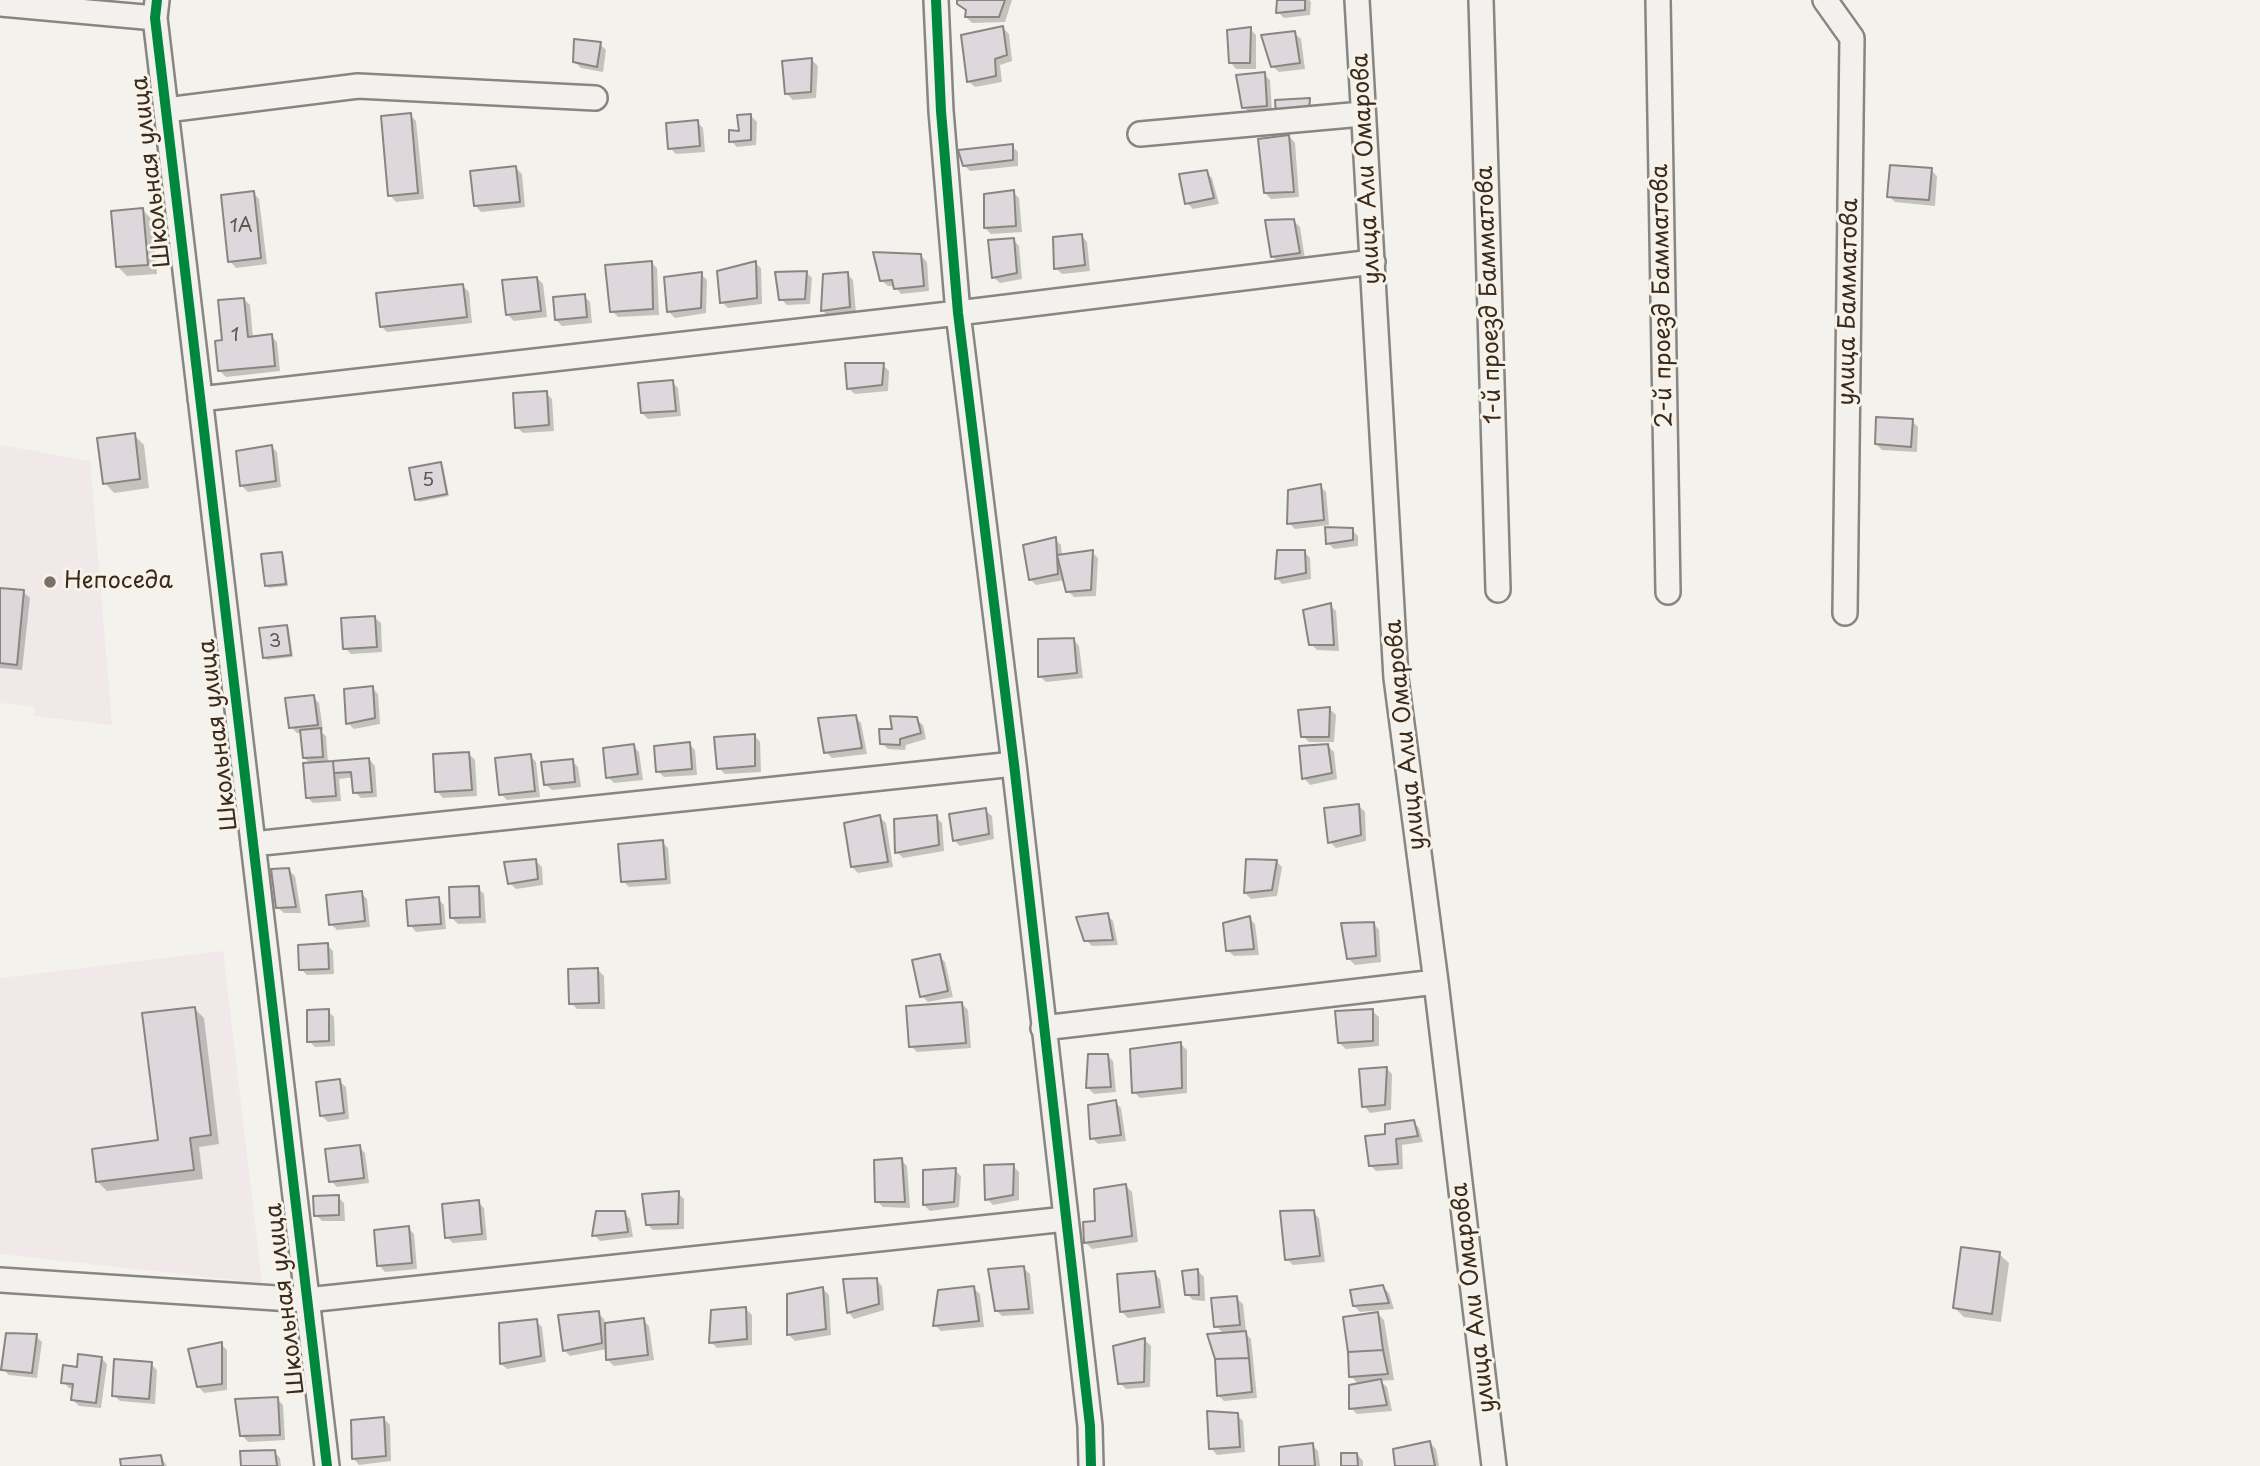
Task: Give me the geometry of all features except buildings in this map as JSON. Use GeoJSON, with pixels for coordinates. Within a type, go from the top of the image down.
{"type":"FeatureCollection","features":[{"type":"Feature","properties":{"kind":"street"},"geometry":{"type":"LineString","coordinates":[[936,0],[941,111],[958,313],[1014,764],[1090,1426],[1091,1466]]}},
{"type":"Feature","properties":{"kind":"street","name":"улица Али Омарова"},"geometry":{"type":"LineString","coordinates":[[1357,0],[1396,678],[1436,982],[1494,1466]]}},
{"type":"Feature","properties":{"kind":"street","name":"1-й проезд Бамматова"},"geometry":{"type":"LineString","coordinates":[[1481,0],[1498,590]]}},
{"type":"Feature","properties":{"kind":"street","name":"2-й проезд Бамматова"},"geometry":{"type":"LineString","coordinates":[[1658,0],[1668,592]]}},
{"type":"Feature","properties":{"kind":"street","name":"улица Бамматова"},"geometry":{"type":"LineString","coordinates":[[1825,0],[1852,38],[1845,613]]}},
{"type":"Feature","properties":{"kind":"street"},"geometry":{"type":"LineString","coordinates":[[0,4],[156,9]]}},
{"type":"Feature","properties":{"kind":"street","name":"Школьная улица"},"geometry":{"type":"LineString","coordinates":[[156,9],[327,1466]]}},
{"type":"Feature","properties":{"kind":"street"},"geometry":{"type":"LineString","coordinates":[[166,110],[358,86],[595,98]]}},
{"type":"Feature","properties":{"kind":"street"},"geometry":{"type":"LineString","coordinates":[[1140,134],[1362,114]]}},
{"type":"Feature","properties":{"kind":"street"},"geometry":{"type":"LineString","coordinates":[[200,399],[958,313],[1373,262]]}},
{"type":"Feature","properties":{"kind":"street"},"geometry":{"type":"LineString","coordinates":[[253,844],[1014,764]]}},
{"type":"Feature","properties":{"kind":"street"},"geometry":{"type":"LineString","coordinates":[[1043,1028],[1436,982]]}},
{"type":"Feature","properties":{"kind":"street"},"geometry":{"type":"LineString","coordinates":[[0,1280],[307,1300],[1066,1219]]}},
{"type":"Feature","properties":{"kind":"shaded area","name":"Непоседа"},"geometry":{"type":"Polygon","coordinates":[[[0,445],[90,461],[112,725],[33,716],[35,707],[0,703],[0,445]]]}},
{"type":"Feature","properties":{"kind":"shaded area"},"geometry":{"type":"Polygon","coordinates":[[[223,951],[262,1283],[0,1254],[0,978],[223,951]]]}},
{"type":"Feature","properties":{"kind":"cycle path"},"geometry":{"type":"LineString","coordinates":[[157,0],[155,18],[327,1466]]}},
{"type":"Feature","properties":{"kind":"cycle path"},"geometry":{"type":"LineString","coordinates":[[936,0],[941,111],[958,313],[1014,764],[1090,1426],[1091,1466]]}},
{"type":"Feature","properties":{"kind":"place","name":"Непоседа"},"geometry":{"type":"Point","coordinates":[50,582]}}]}
